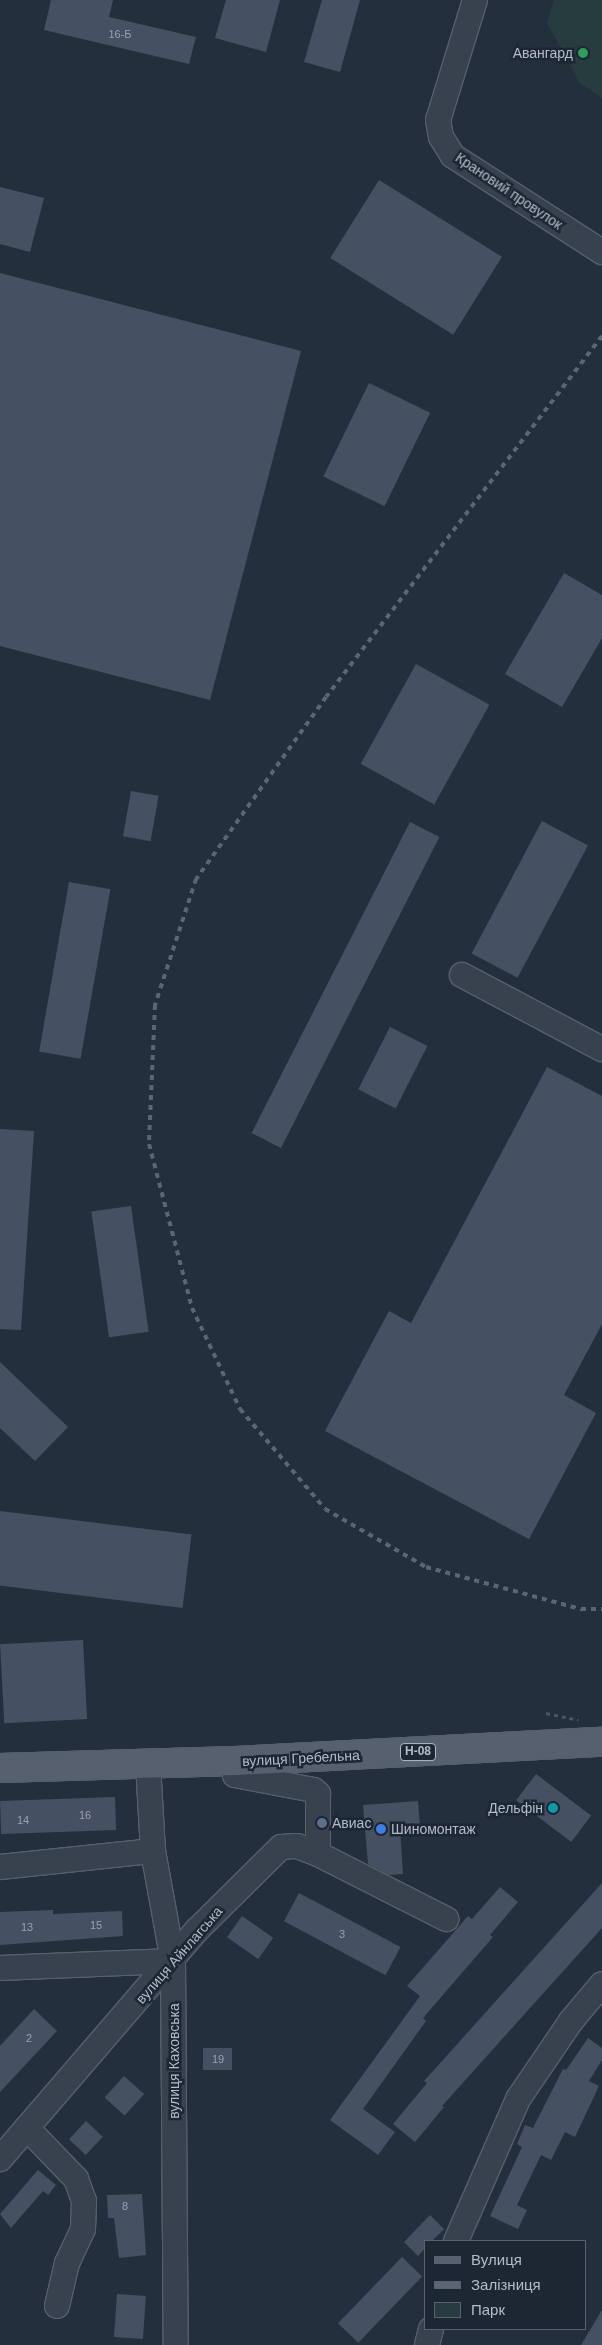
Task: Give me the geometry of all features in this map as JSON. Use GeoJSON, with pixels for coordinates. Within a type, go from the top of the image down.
{"type":"FeatureCollection","features":[{"type":"Feature","properties":{"kind":"main road","name":"вулиця Гребельна"},"geometry":{"type":"LineString","coordinates":[[0,1768],[147,1771],[235,1761],[602,1742]]}},
{"type":"Feature","properties":{"kind":"street","name":"Крановий провулок"},"geometry":{"type":"LineString","coordinates":[[475,0],[438,120],[440,136],[453,156],[602,252]]}},
{"type":"Feature","properties":{"kind":"street"},"geometry":{"type":"LineString","coordinates":[[462,975],[602,1049]]}},
{"type":"Feature","properties":{"kind":"street"},"geometry":{"type":"LineString","coordinates":[[235,1761],[236,1775],[314,1790],[318,1794],[318,1854]]}},
{"type":"Feature","properties":{"kind":"street","name":"вулиця Каховська"},"geometry":{"type":"LineString","coordinates":[[147,1771],[153,1851],[173,1961],[176,2345]]}},
{"type":"Feature","properties":{"kind":"street","name":"вулиця Айнлагська"},"geometry":{"type":"LineString","coordinates":[[0,2159],[173,1961],[197,1930],[281,1847],[297,1846],[318,1854],[446,1919]]}},
{"type":"Feature","properties":{"kind":"street"},"geometry":{"type":"LineString","coordinates":[[0,1867],[153,1851]]}},
{"type":"Feature","properties":{"kind":"street"},"geometry":{"type":"LineString","coordinates":[[0,1968],[173,1961]]}},
{"type":"Feature","properties":{"kind":"street"},"geometry":{"type":"LineString","coordinates":[[456,2240],[518,2099],[571,2022],[602,1984]]}},
{"type":"Feature","properties":{"kind":"street"},"geometry":{"type":"LineString","coordinates":[[27,2128],[76,2179],[84,2201],[83,2229],[67,2264],[57,2306]]}},
{"type":"Feature","properties":{"kind":"street"},"geometry":{"type":"LineString","coordinates":[[427,2345],[431,2330]]}},
{"type":"Feature","properties":{"kind":"path"},"geometry":{"type":"LineString","coordinates":[[546,1713],[582,1721]]}},
{"type":"Feature","properties":{"kind":"green space","name":"Авангард"},"geometry":{"type":"Polygon","coordinates":[[[554,0],[602,0],[602,98],[580,83],[547,23],[554,0]]]}},
{"type":"Feature","properties":{"kind":"building"},"geometry":{"type":"Polygon","coordinates":[[[51,0],[113,0],[109,17],[196,37],[189,64],[44,30],[51,0]]]}},
{"type":"Feature","properties":{"kind":"building"},"geometry":{"type":"Polygon","coordinates":[[[226,0],[280,0],[266,52],[215,38],[226,0]]]}},
{"type":"Feature","properties":{"kind":"building"},"geometry":{"type":"Polygon","coordinates":[[[322,0],[360,0],[340,72],[304,62],[322,0]]]}},
{"type":"Feature","properties":{"kind":"building"},"geometry":{"type":"Polygon","coordinates":[[[379,180],[502,257],[453,335],[330,258],[379,180]]]}},
{"type":"Feature","properties":{"kind":"building"},"geometry":{"type":"Polygon","coordinates":[[[0,187],[44,198],[30,252],[0,244],[0,187]]]}},
{"type":"Feature","properties":{"kind":"building"},"geometry":{"type":"Polygon","coordinates":[[[0,273],[301,351],[210,700],[0,646],[0,273]]]}},
{"type":"Feature","properties":{"kind":"building"},"geometry":{"type":"Polygon","coordinates":[[[369,383],[430,413],[385,506],[323,476],[369,383]]]}},
{"type":"Feature","properties":{"kind":"building"},"geometry":{"type":"Polygon","coordinates":[[[564,573],[602,595],[602,638],[562,707],[505,674],[564,573]]]}},
{"type":"Feature","properties":{"kind":"building"},"geometry":{"type":"Polygon","coordinates":[[[416,664],[489,705],[434,804],[361,764],[416,664]]]}},
{"type":"Feature","properties":{"kind":"building"},"geometry":{"type":"Polygon","coordinates":[[[131,791],[159,796],[151,841],[123,836],[131,791]]]}},
{"type":"Feature","properties":{"kind":"building"},"geometry":{"type":"Polygon","coordinates":[[[542,821],[588,845],[517,978],[472,953],[542,821]]]}},
{"type":"Feature","properties":{"kind":"building"},"geometry":{"type":"Polygon","coordinates":[[[410,822],[439,837],[281,1148],[252,1133],[410,822]]]}},
{"type":"Feature","properties":{"kind":"building"},"geometry":{"type":"Polygon","coordinates":[[[69,882],[110,889],[80,1059],[39,1051],[69,882]]]}},
{"type":"Feature","properties":{"kind":"building"},"geometry":{"type":"Polygon","coordinates":[[[390,1027],[427,1046],[396,1108],[358,1089],[390,1027]]]}},
{"type":"Feature","properties":{"kind":"building"},"geometry":{"type":"Polygon","coordinates":[[[547,1067],[602,1096],[602,1324],[564,1395],[596,1413],[529,1539],[325,1431],[389,1311],[411,1323],[547,1067]]]}},
{"type":"Feature","properties":{"kind":"building"},"geometry":{"type":"Polygon","coordinates":[[[0,1129],[34,1131],[21,1330],[0,1329],[0,1129]]]}},
{"type":"Feature","properties":{"kind":"building"},"geometry":{"type":"Polygon","coordinates":[[[131,1206],[149,1332],[109,1337],[91,1212],[131,1206]]]}},
{"type":"Feature","properties":{"kind":"building"},"geometry":{"type":"Polygon","coordinates":[[[0,1362],[68,1427],[35,1461],[0,1428],[0,1362]]]}},
{"type":"Feature","properties":{"kind":"building"},"geometry":{"type":"Polygon","coordinates":[[[0,1511],[192,1535],[183,1608],[0,1586],[0,1511]]]}},
{"type":"Feature","properties":{"kind":"building"},"geometry":{"type":"Polygon","coordinates":[[[83,1640],[87,1719],[4,1723],[0,1644],[83,1640]]]}},
{"type":"Feature","properties":{"kind":"building","name":"Дельфін"},"geometry":{"type":"Polygon","coordinates":[[[536,1774],[591,1816],[571,1842],[516,1800],[536,1774]]]}},
{"type":"Feature","properties":{"kind":"building"},"geometry":{"type":"Polygon","coordinates":[[[115,1797],[116,1830],[1,1834],[0,1801],[115,1797]]]}},
{"type":"Feature","properties":{"kind":"building"},"geometry":{"type":"Polygon","coordinates":[[[418,1801],[420,1826],[400,1828],[403,1874],[389,1875],[368,1864],[363,1805],[418,1801]]]}},
{"type":"Feature","properties":{"kind":"building"},"geometry":{"type":"Polygon","coordinates":[[[602,1883],[602,1928],[442,2106],[444,2107],[415,2142],[393,2124],[427,2083],[424,2081],[602,1883]]]}},
{"type":"Feature","properties":{"kind":"building"},"geometry":{"type":"Polygon","coordinates":[[[500,1887],[518,1902],[490,1935],[493,1937],[423,2018],[426,2021],[363,2109],[395,2132],[378,2155],[330,2120],[420,1996],[407,1986],[468,1916],[472,1919],[500,1887]]]}},
{"type":"Feature","properties":{"kind":"building"},"geometry":{"type":"Polygon","coordinates":[[[299,1893],[401,1947],[386,1975],[284,1921],[299,1893]]]}},
{"type":"Feature","properties":{"kind":"building"},"geometry":{"type":"Polygon","coordinates":[[[53,1910],[53,1914],[122,1911],[123,1936],[0,1945],[0,1912],[53,1910]]]}},
{"type":"Feature","properties":{"kind":"building"},"geometry":{"type":"Polygon","coordinates":[[[242,1916],[273,1938],[258,1959],[227,1937],[242,1916]]]}},
{"type":"Feature","properties":{"kind":"building"},"geometry":{"type":"Polygon","coordinates":[[[34,2009],[57,2031],[0,2092],[0,2046],[34,2009]]]}},
{"type":"Feature","properties":{"kind":"building"},"geometry":{"type":"Polygon","coordinates":[[[588,2038],[602,2048],[602,2060],[589,2081],[599,2086],[575,2137],[565,2132],[551,2160],[541,2155],[517,2205],[527,2210],[518,2229],[490,2216],[522,2147],[517,2144],[525,2125],[533,2128],[563,2069],[566,2070],[588,2038]]]}},
{"type":"Feature","properties":{"kind":"building"},"geometry":{"type":"Polygon","coordinates":[[[203,2048],[232,2048],[232,2070],[203,2070],[203,2048]]]}},
{"type":"Feature","properties":{"kind":"building"},"geometry":{"type":"Polygon","coordinates":[[[124,2076],[144,2094],[125,2116],[105,2098],[124,2076]]]}},
{"type":"Feature","properties":{"kind":"building"},"geometry":{"type":"Polygon","coordinates":[[[86,2121],[103,2137],[86,2155],[69,2139],[86,2121]]]}},
{"type":"Feature","properties":{"kind":"building"},"geometry":{"type":"Polygon","coordinates":[[[38,2170],[56,2185],[48,2195],[43,2191],[11,2228],[0,2214],[38,2170]]]}},
{"type":"Feature","properties":{"kind":"building"},"geometry":{"type":"Polygon","coordinates":[[[142,2194],[146,2255],[119,2258],[114,2218],[108,2218],[107,2195],[142,2194]]]}},
{"type":"Feature","properties":{"kind":"building"},"geometry":{"type":"Polygon","coordinates":[[[430,2215],[444,2229],[433,2240],[424,2240],[424,2249],[418,2256],[404,2242],[430,2215]]]}},
{"type":"Feature","properties":{"kind":"building"},"geometry":{"type":"Polygon","coordinates":[[[402,2257],[422,2276],[358,2343],[338,2323],[402,2257]]]}},
{"type":"Feature","properties":{"kind":"building"},"geometry":{"type":"Polygon","coordinates":[[[117,2294],[146,2296],[143,2339],[114,2337],[117,2294]]]}},
{"type":"Feature","properties":{"kind":"building"},"geometry":{"type":"Polygon","coordinates":[[[602,2310],[602,2345],[581,2345],[602,2310]]]}},
{"type":"Feature","properties":{"kind":"railway"},"geometry":{"type":"LineString","coordinates":[[602,336],[326,697],[196,879],[155,1005],[149,1144],[192,1308],[240,1409],[325,1509],[426,1567],[581,1609],[602,1609]]}},
{"type":"Feature","properties":{"kind":"place","name":"Авангард"},"geometry":{"type":"Point","coordinates":[583,53]}},
{"type":"Feature","properties":{"kind":"place","name":"Дельфін"},"geometry":{"type":"Point","coordinates":[553,1808]}},
{"type":"Feature","properties":{"kind":"place","name":"Авиас"},"geometry":{"type":"Point","coordinates":[322,1823]}},
{"type":"Feature","properties":{"kind":"place","name":"Шиномонтаж"},"geometry":{"type":"Point","coordinates":[381,1829]}}]}
